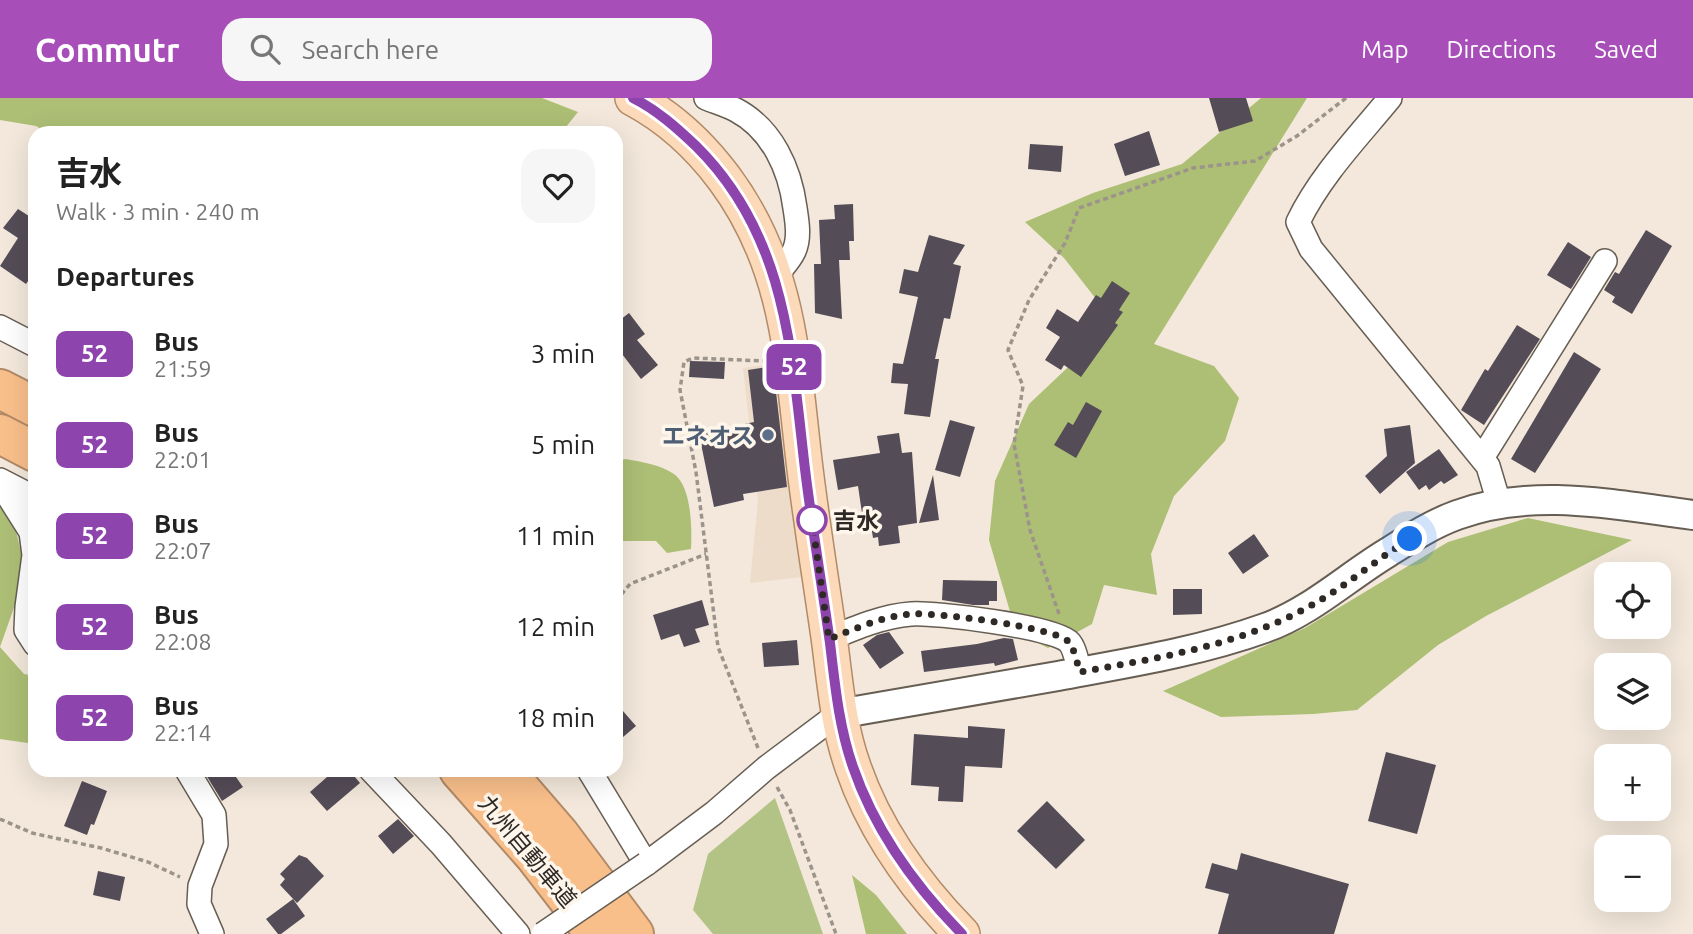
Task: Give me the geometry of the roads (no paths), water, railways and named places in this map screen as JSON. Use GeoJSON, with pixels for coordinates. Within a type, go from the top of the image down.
{"type":"FeatureCollection","features":[{"type":"Feature","properties":{"kind":"highway"},"geometry":{"type":"LineString","coordinates":[[0,389],[28,403]]}},
{"type":"Feature","properties":{"kind":"highway"},"geometry":{"type":"LineString","coordinates":[[0,435],[28,449]]}},
{"type":"Feature","properties":{"kind":"highway","name":"九州自動車道"},"geometry":{"type":"LineString","coordinates":[[465,777],[534,855],[595,934]]}},
{"type":"Feature","properties":{"kind":"highway","name":"九州自動車道"},"geometry":{"type":"LineString","coordinates":[[510,777],[559,835],[634,934]]}},
{"type":"Feature","properties":{"kind":"main road"},"geometry":{"type":"LineString","coordinates":[[641,99],[678,128],[711,161],[745,209],[762,241],[775,277],[794,362],[805,471],[838,714],[852,765],[879,828],[915,879],[962,934]]}},
{"type":"Feature","properties":{"kind":"street"},"geometry":{"type":"LineString","coordinates":[[706,98],[737,111],[754,124],[773,144],[786,166],[797,227],[794,250],[775,277]]}},
{"type":"Feature","properties":{"kind":"street"},"geometry":{"type":"LineString","coordinates":[[1390,98],[1339,159],[1298,222],[1311,248],[1489,466],[1499,503]]}},
{"type":"Feature","properties":{"kind":"street"},"geometry":{"type":"LineString","coordinates":[[1482,458],[1605,261]]}},
{"type":"Feature","properties":{"kind":"street"},"geometry":{"type":"LineString","coordinates":[[0,327],[28,341]]}},
{"type":"Feature","properties":{"kind":"street"},"geometry":{"type":"LineString","coordinates":[[0,481],[28,495]]}},
{"type":"Feature","properties":{"kind":"street"},"geometry":{"type":"LineString","coordinates":[[0,481],[28,527]]}},
{"type":"Feature","properties":{"kind":"street"},"geometry":{"type":"LineString","coordinates":[[543,934],[646,864],[838,714],[1162,657],[1268,627],[1313,604],[1410,539],[1456,515],[1499,503],[1535,499],[1576,501],[1693,515]]}},
{"type":"Feature","properties":{"kind":"street"},"geometry":{"type":"LineString","coordinates":[[28,611],[28,633]]}},
{"type":"Feature","properties":{"kind":"street"},"geometry":{"type":"LineString","coordinates":[[829,639],[865,624],[911,614],[956,616],[1055,633],[1069,642],[1080,672]]}},
{"type":"Feature","properties":{"kind":"street"},"geometry":{"type":"LineString","coordinates":[[191,777],[214,815],[216,844],[200,886],[200,904],[212,934]]}},
{"type":"Feature","properties":{"kind":"street"},"geometry":{"type":"LineString","coordinates":[[378,777],[518,934]]}},
{"type":"Feature","properties":{"kind":"street"},"geometry":{"type":"LineString","coordinates":[[593,777],[646,864]]}},
{"type":"Feature","properties":{"kind":"place","name":"エネオス"},"geometry":{"type":"Point","coordinates":[768,435]}},
{"type":"Feature","properties":{"kind":"place","name":"吉水"},"geometry":{"type":"Point","coordinates":[812,520]}}]}
